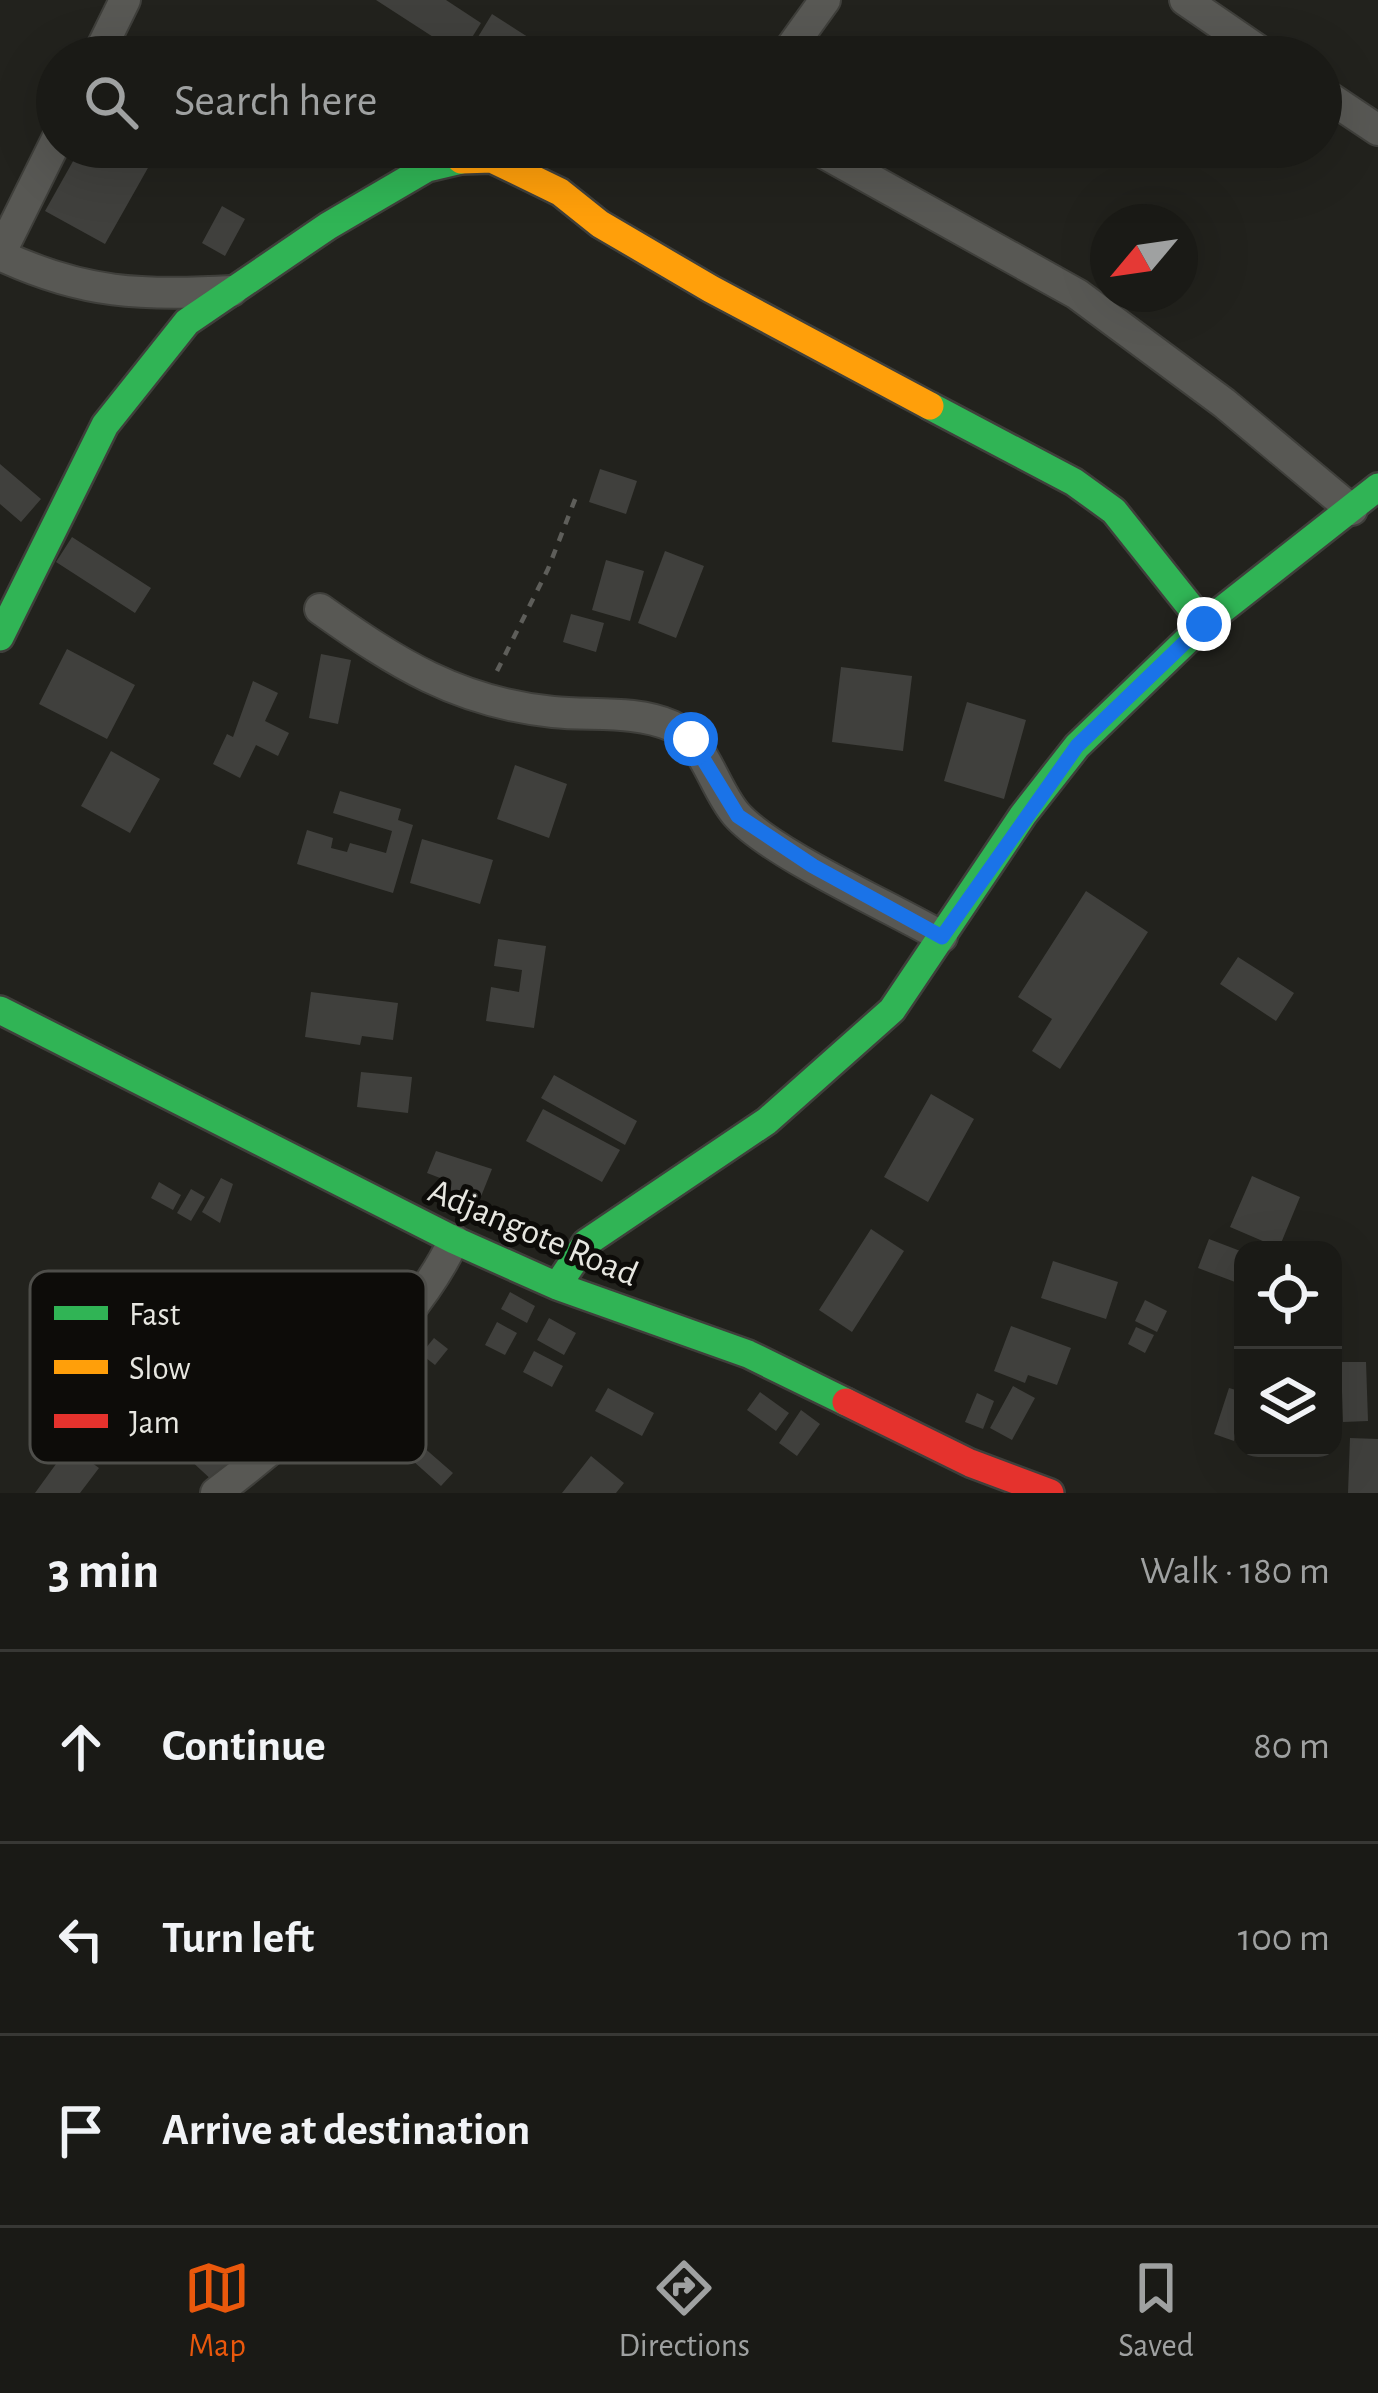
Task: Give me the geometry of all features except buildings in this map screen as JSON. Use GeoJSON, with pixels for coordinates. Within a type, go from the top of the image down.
{"type":"FeatureCollection","features":[{"type":"Feature","properties":{"kind":"street"},"geometry":{"type":"LineString","coordinates":[[107,36],[125,0]]}},
{"type":"Feature","properties":{"kind":"street"},"geometry":{"type":"LineString","coordinates":[[799,36],[825,0]]}},
{"type":"Feature","properties":{"kind":"street"},"geometry":{"type":"LineString","coordinates":[[1185,0],[1237,36]]}},
{"type":"Feature","properties":{"kind":"street"},"geometry":{"type":"LineString","coordinates":[[1342,106],[1378,130]]}},
{"type":"Feature","properties":{"kind":"street"},"geometry":{"type":"LineString","coordinates":[[43,168],[0,254],[54,280],[99,291],[232,292]]}},
{"type":"Feature","properties":{"kind":"street"},"geometry":{"type":"LineString","coordinates":[[0,637],[105,425],[187,322],[427,168]]}},
{"type":"Feature","properties":{"kind":"street"},"geometry":{"type":"LineString","coordinates":[[511,168],[560,192],[600,224],[848,366],[1074,482],[1114,511],[1204,624]]}},
{"type":"Feature","properties":{"kind":"street"},"geometry":{"type":"LineString","coordinates":[[851,168],[1077,294],[1224,403],[1352,510]]}},
{"type":"Feature","properties":{"kind":"street"},"geometry":{"type":"LineString","coordinates":[[556,1286],[586,1243],[767,1121],[892,1010],[1077,746],[1204,624],[1378,487]]}},
{"type":"Feature","properties":{"kind":"street"},"geometry":{"type":"LineString","coordinates":[[320,609],[393,661],[432,682],[484,698],[672,726],[691,739],[738,816],[813,866],[942,937]]}},
{"type":"Feature","properties":{"kind":"street","name":"Adjangote Road"},"geometry":{"type":"LineString","coordinates":[[0,1010],[454,1240],[556,1286],[748,1354],[967,1478],[1050,1493]]}},
{"type":"Feature","properties":{"kind":"street"},"geometry":{"type":"LineString","coordinates":[[426,1293],[454,1240]]}},
{"type":"Feature","properties":{"kind":"street"},"geometry":{"type":"LineString","coordinates":[[216,1493],[255,1463]]}},
{"type":"Feature","properties":{"kind":"path"},"geometry":{"type":"LineString","coordinates":[[484,698],[548,569],[576,496]]}},
{"type":"Feature","properties":{"kind":"traffic: fast"},"geometry":{"type":"LineString","coordinates":[[0,637],[105,425],[187,322],[328,226],[427,168]]}},
{"type":"Feature","properties":{"kind":"traffic: fast"},"geometry":{"type":"LineString","coordinates":[[930,406],[1074,482],[1114,511],[1204,624]]}},
{"type":"Feature","properties":{"kind":"traffic: fast"},"geometry":{"type":"LineString","coordinates":[[557,1286],[586,1243],[767,1121],[892,1010],[1023,815],[1077,746],[1204,624],[1378,487]]}},
{"type":"Feature","properties":{"kind":"traffic: fast"},"geometry":{"type":"LineString","coordinates":[[0,1010],[454,1240],[557,1286],[748,1354],[846,1402]]}},
{"type":"Feature","properties":{"kind":"traffic: slow"},"geometry":{"type":"LineString","coordinates":[[511,168],[560,192],[600,224],[711,289],[930,406]]}},
{"type":"Feature","properties":{"kind":"traffic: jam"},"geometry":{"type":"LineString","coordinates":[[846,1402],[970,1463],[1050,1493]]}},
{"type":"Feature","properties":{"kind":"route"},"geometry":{"type":"LineString","coordinates":[[691,739],[738,816],[813,866],[942,937],[1023,815],[1077,746],[1140,680],[1204,624]]}}]}
